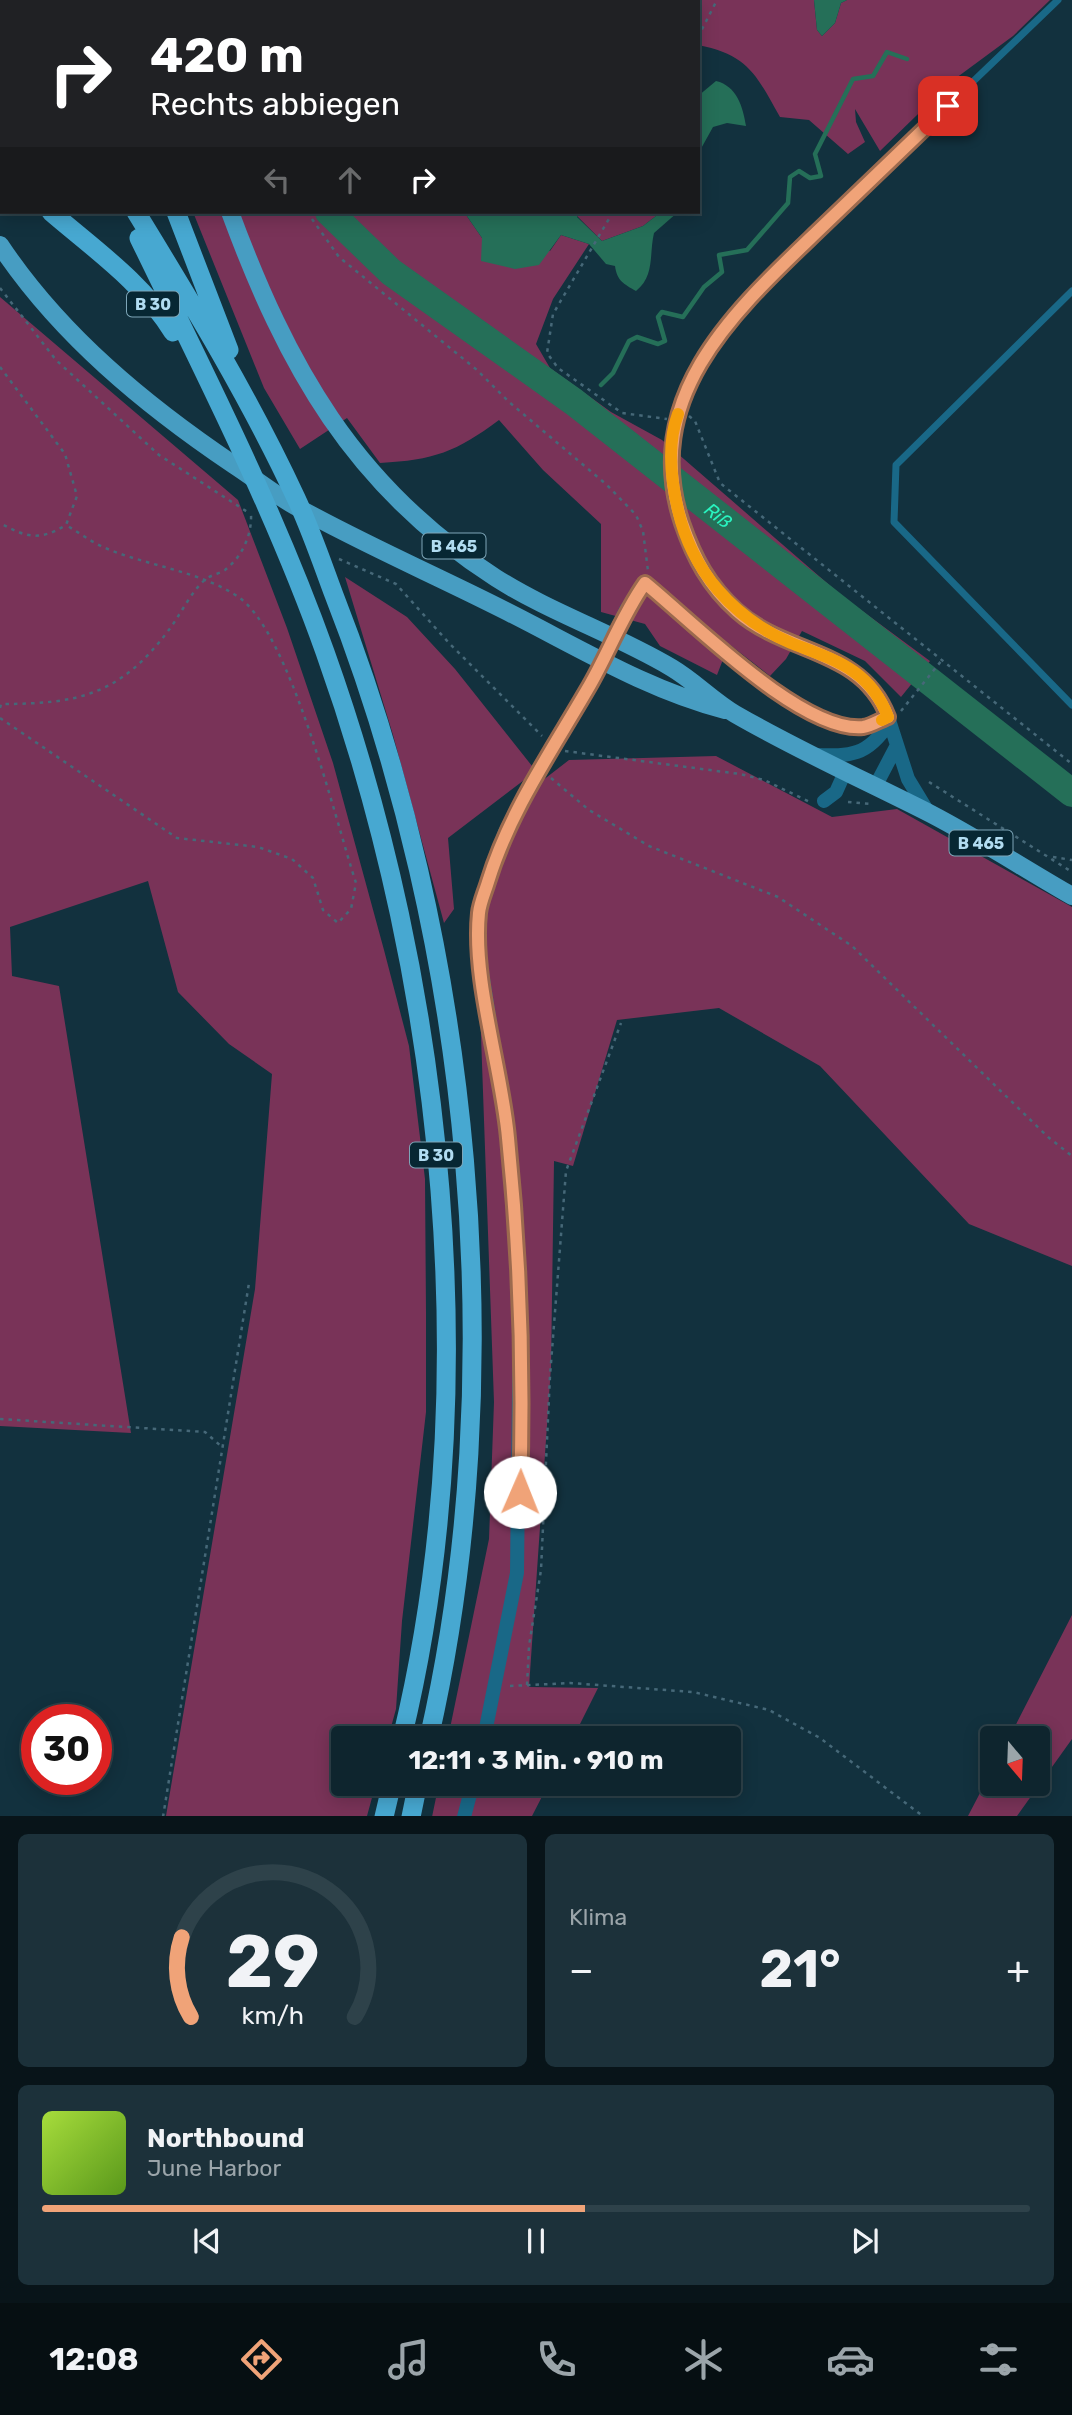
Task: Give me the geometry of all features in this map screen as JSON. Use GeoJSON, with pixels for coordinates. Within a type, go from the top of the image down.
{"type":"FeatureCollection","features":[{"type":"Feature","properties":{"kind":"highway","name":"B 30"},"geometry":{"type":"LineString","coordinates":[[53,214],[122,271],[163,315],[227,419]]}},
{"type":"Feature","properties":{"kind":"highway","name":"B 30"},"geometry":{"type":"LineString","coordinates":[[127,214],[227,419],[290,561],[340,694],[378,824],[410,969],[435,1145],[445,1306],[440,1480],[428,1597],[404,1726]]}},
{"type":"Feature","properties":{"kind":"highway","name":"B 30"},"geometry":{"type":"LineString","coordinates":[[137,214],[252,410],[298,502],[388,752],[421,877],[444,1003],[464,1159],[470,1316],[466,1458],[454,1591],[431,1726]]}},
{"type":"Feature","properties":{"kind":"highway"},"geometry":{"type":"LineString","coordinates":[[177,214],[252,410]]}},
{"type":"Feature","properties":{"kind":"highway"},"geometry":{"type":"LineString","coordinates":[[384,1816],[388,1796]]}},
{"type":"Feature","properties":{"kind":"highway"},"geometry":{"type":"LineString","coordinates":[[411,1816],[415,1796]]}},
{"type":"Feature","properties":{"kind":"main road","name":"B 465"},"geometry":{"type":"LineString","coordinates":[[231,214],[259,291],[312,393],[349,445],[389,490],[439,536],[497,578],[671,667],[732,712],[811,755],[929,813],[1072,896]]}},
{"type":"Feature","properties":{"kind":"main road","name":"B 465"},"geometry":{"type":"LineString","coordinates":[[0,245],[47,305],[93,354],[142,398],[295,506],[592,655],[694,702],[732,712]]}},
{"type":"Feature","properties":{"kind":"street"},"geometry":{"type":"LineString","coordinates":[[487,1726],[517,1573],[520,1301],[508,1136],[480,960],[479,912],[505,832],[553,744],[588,688],[626,610],[645,583],[744,668],[790,700],[834,723],[865,727],[889,720]]}},
{"type":"Feature","properties":{"kind":"street"},"geometry":{"type":"LineString","coordinates":[[889,720],[908,779],[929,813]]}},
{"type":"Feature","properties":{"kind":"street"},"geometry":{"type":"LineString","coordinates":[[811,755],[859,753],[872,746],[889,720]]}},
{"type":"Feature","properties":{"kind":"street"},"geometry":{"type":"LineString","coordinates":[[875,787],[896,747]]}},
{"type":"Feature","properties":{"kind":"street"},"geometry":{"type":"LineString","coordinates":[[824,801],[836,792],[845,772]]}},
{"type":"Feature","properties":{"kind":"street"},"geometry":{"type":"LineString","coordinates":[[464,1816],[470,1796]]}},
{"type":"Feature","properties":{"kind":"lane"},"geometry":{"type":"LineString","coordinates":[[889,720],[880,696],[864,679],[829,656],[789,642],[738,612],[701,572],[689,545],[674,491],[673,443],[676,421],[689,382],[713,339],[763,283],[1058,0]]}},
{"type":"Feature","properties":{"kind":"lane"},"geometry":{"type":"LineString","coordinates":[[1072,291],[896,465],[894,522],[1072,705]]}},
{"type":"Feature","properties":{"kind":"path"},"geometry":{"type":"LineString","coordinates":[[700,33],[718,0]]}},
{"type":"Feature","properties":{"kind":"path"},"geometry":{"type":"LineString","coordinates":[[308,214],[340,257],[477,370],[509,402],[607,485],[636,515],[643,531],[648,557],[645,583]]}},
{"type":"Feature","properties":{"kind":"path"},"geometry":{"type":"LineString","coordinates":[[612,214],[553,314],[547,353],[558,368],[622,412],[676,421]]}},
{"type":"Feature","properties":{"kind":"path"},"geometry":{"type":"LineString","coordinates":[[0,288],[56,360],[159,455],[260,520]]}},
{"type":"Feature","properties":{"kind":"path"},"geometry":{"type":"LineString","coordinates":[[0,367],[65,454],[77,487],[74,509],[66,525],[44,537],[20,533],[0,523]]}},
{"type":"Feature","properties":{"kind":"path"},"geometry":{"type":"LineString","coordinates":[[680,409],[695,421],[720,482],[1072,764]]}},
{"type":"Feature","properties":{"kind":"path"},"geometry":{"type":"LineString","coordinates":[[0,708],[1,704],[43,704],[105,691],[157,647],[205,580],[226,570],[242,549],[251,531],[251,514]]}},
{"type":"Feature","properties":{"kind":"path"},"geometry":{"type":"LineString","coordinates":[[0,718],[177,838],[258,847],[292,859],[313,878],[323,909],[338,923],[351,909],[356,883],[285,662],[263,621],[239,597],[205,580],[103,547],[66,525]]}},
{"type":"Feature","properties":{"kind":"path"},"geometry":{"type":"LineString","coordinates":[[335,557],[396,584],[529,725],[569,753],[740,774],[764,780],[812,803],[871,803],[883,810]]}},
{"type":"Feature","properties":{"kind":"path"},"geometry":{"type":"LineString","coordinates":[[905,722],[903,710],[942,660]]}},
{"type":"Feature","properties":{"kind":"path"},"geometry":{"type":"LineString","coordinates":[[541,769],[589,810],[649,846],[778,897],[852,946],[1048,1137],[1072,1156]]}},
{"type":"Feature","properties":{"kind":"path"},"geometry":{"type":"LineString","coordinates":[[925,778],[932,786],[1050,856],[1072,872]]}},
{"type":"Feature","properties":{"kind":"path"},"geometry":{"type":"LineString","coordinates":[[1050,856],[1072,860]]}},
{"type":"Feature","properties":{"kind":"path"},"geometry":{"type":"LineString","coordinates":[[527,1685],[529,1646],[541,1570],[550,1376],[566,1171],[621,1023]]}},
{"type":"Feature","properties":{"kind":"path"},"geometry":{"type":"LineString","coordinates":[[163,1816],[249,1283]]}},
{"type":"Feature","properties":{"kind":"path"},"geometry":{"type":"LineString","coordinates":[[0,1419],[205,1432],[222,1447]]}},
{"type":"Feature","properties":{"kind":"path"},"geometry":{"type":"LineString","coordinates":[[496,1686],[570,1683],[693,1692],[769,1710],[820,1738],[924,1816]]}},
{"type":"Feature","properties":{"kind":"shaded area"},"geometry":{"type":"Polygon","coordinates":[[[700,0],[814,0],[817,30],[822,36],[835,23],[841,3],[847,0],[1050,0],[1013,36],[952,81],[880,151],[855,109],[856,122],[865,142],[848,154],[809,120],[780,117],[749,69],[740,61],[715,49],[700,45],[700,0]]]}},
{"type":"Feature","properties":{"kind":"shaded area"},"geometry":{"type":"Polygon","coordinates":[[[814,0],[847,0],[841,3],[835,23],[822,36],[817,30],[814,0]]]}},
{"type":"Feature","properties":{"kind":"shaded area"},"geometry":{"type":"Polygon","coordinates":[[[716,81],[729,87],[738,98],[746,126],[727,123],[713,127],[700,150],[700,94],[716,81]]]}},
{"type":"Feature","properties":{"kind":"shaded area"},"geometry":{"type":"Polygon","coordinates":[[[194,214],[465,214],[482,238],[550,251],[561,235],[589,244],[553,299],[536,344],[550,368],[611,412],[662,440],[842,596],[930,661],[901,697],[865,661],[802,631],[786,659],[770,676],[729,644],[717,675],[660,646],[645,624],[601,612],[601,524],[543,470],[499,420],[470,440],[444,452],[415,460],[380,463],[347,418],[300,449],[264,388],[194,214]]]}},
{"type":"Feature","properties":{"kind":"shaded area"},"geometry":{"type":"Polygon","coordinates":[[[465,214],[578,214],[577,217],[602,241],[643,226],[658,214],[676,214],[654,233],[649,272],[636,291],[622,282],[615,266],[606,264],[589,244],[561,235],[539,265],[515,269],[481,261],[482,238],[465,214]]]}},
{"type":"Feature","properties":{"kind":"shaded area"},"geometry":{"type":"Polygon","coordinates":[[[658,214],[643,226],[602,241],[577,216],[658,214]]]}},
{"type":"Feature","properties":{"kind":"shaded area"},"geometry":{"type":"Polygon","coordinates":[[[0,297],[238,500],[287,628],[333,763],[409,1046],[425,1179],[426,1412],[402,1621],[396,1709],[391,1726],[331,1726],[331,1796],[372,1796],[367,1816],[166,1816],[255,1289],[272,1074],[229,1044],[178,992],[148,881],[10,927],[12,976],[59,986],[131,1433],[0,1426],[0,297]]]}},
{"type":"Feature","properties":{"kind":"shaded area"},"geometry":{"type":"Polygon","coordinates":[[[345,577],[407,617],[455,669],[536,771],[448,838],[454,909],[444,923],[393,735],[345,577]]]}},
{"type":"Feature","properties":{"kind":"shaded area"},"geometry":{"type":"Polygon","coordinates":[[[716,756],[832,817],[897,809],[1072,907],[1072,1266],[969,1224],[820,1066],[719,1008],[617,1020],[573,1166],[554,1161],[551,1367],[529,1687],[598,1688],[579,1726],[450,1726],[489,1539],[494,1402],[478,951],[488,894],[538,784],[569,760],[716,756]]]}},
{"type":"Feature","properties":{"kind":"shaded area"},"geometry":{"type":"Polygon","coordinates":[[[1072,1615],[1072,1739],[1050,1770],[1050,1726],[1015,1726],[1072,1615]]]}},
{"type":"Feature","properties":{"kind":"shaded area"},"geometry":{"type":"Polygon","coordinates":[[[980,1793],[980,1796],[1031,1796],[1017,1816],[968,1816],[980,1793]]]}},
{"type":"Feature","properties":{"kind":"shaded area"},"geometry":{"type":"Polygon","coordinates":[[[436,1796],[542,1796],[532,1816],[432,1816],[436,1796]]]}},
{"type":"Feature","properties":{"kind":"waterway"},"geometry":{"type":"LineString","coordinates":[[601,385],[613,373],[629,341],[637,337],[658,344],[665,341],[658,317],[662,312],[683,317],[704,287],[722,272],[719,255],[747,250],[788,203],[790,177],[799,171],[810,178],[821,176],[815,154],[853,79],[873,76],[887,52],[907,59]]}},
{"type":"Feature","properties":{"kind":"waterway","name":"Riß"},"geometry":{"type":"LineString","coordinates":[[331,214],[391,272],[574,402],[1072,793]]}},
{"type":"Feature","properties":{"kind":"slow traffic"},"geometry":{"type":"LineString","coordinates":[[678,414],[673,443],[674,491],[689,545],[701,572],[738,612],[789,642],[829,656],[864,679],[880,696],[888,717],[882,720]]}},
{"type":"Feature","properties":{"kind":"route"},"geometry":{"type":"LineString","coordinates":[[520,1492],[520,1301],[508,1136],[480,960],[479,912],[490,874],[505,832],[553,744],[588,688],[626,610],[645,583],[744,668],[790,700],[834,723],[850,726],[865,727],[888,717],[880,696],[864,679],[829,656],[789,642],[738,612],[701,572],[689,545],[674,491],[673,443],[676,421],[689,382],[713,339],[763,283],[948,106]]}}]}
